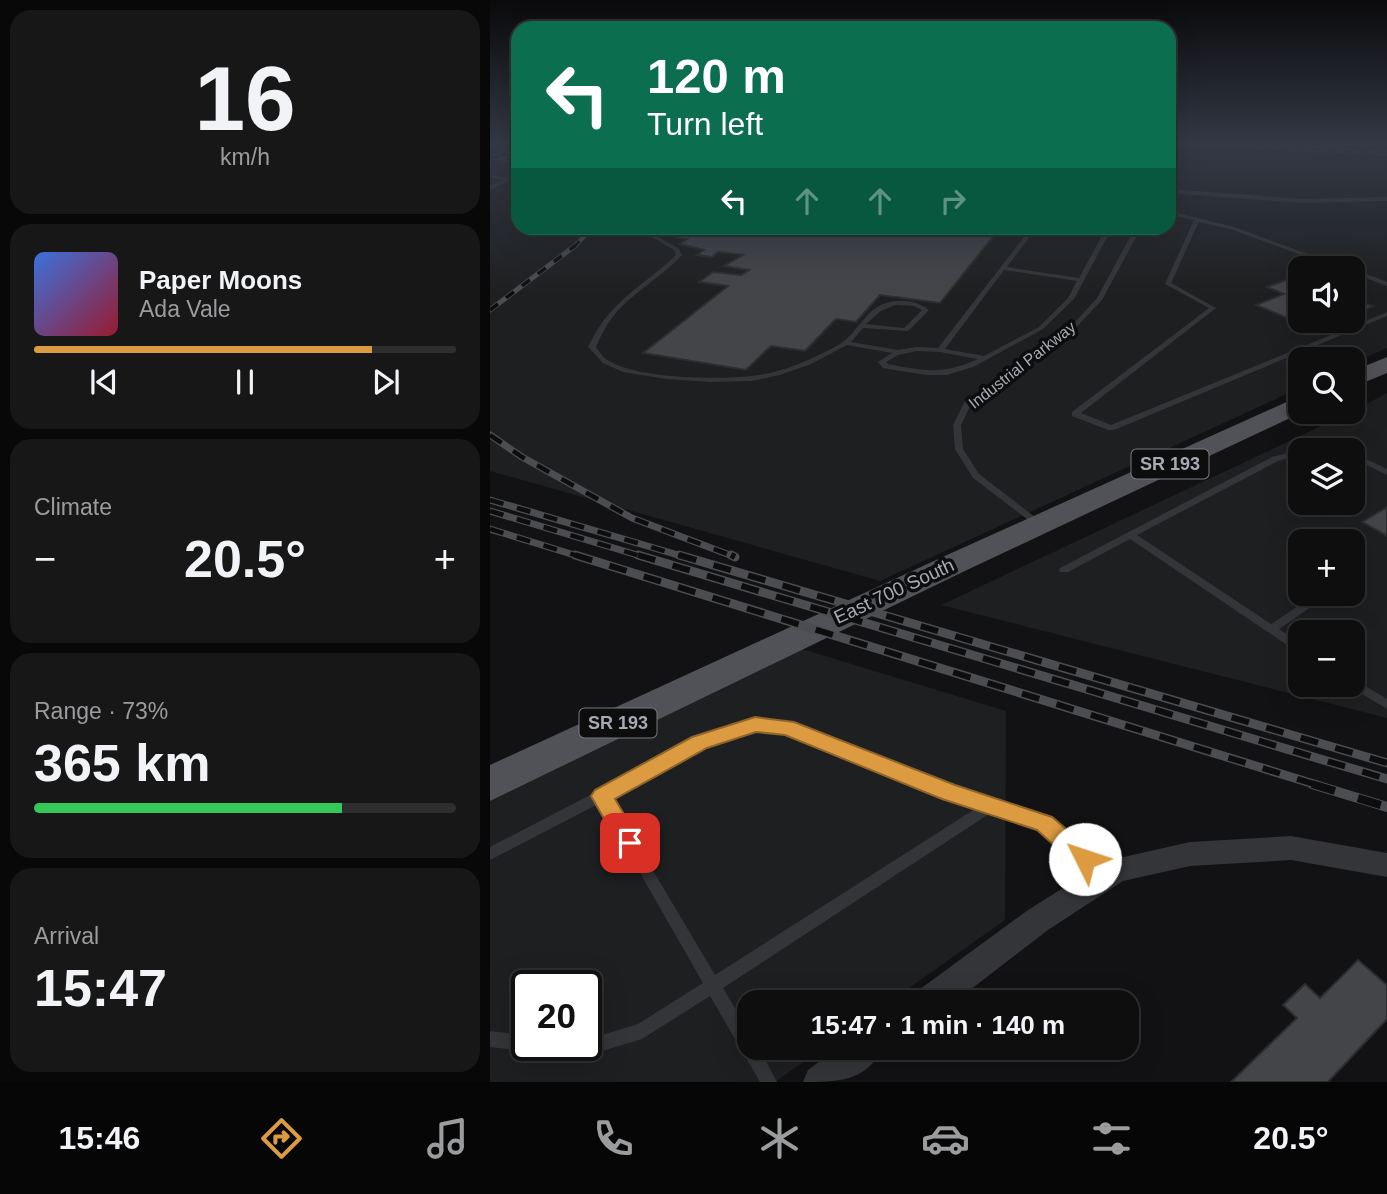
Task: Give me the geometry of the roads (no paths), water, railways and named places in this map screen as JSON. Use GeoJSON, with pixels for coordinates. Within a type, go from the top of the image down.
{"type":"FeatureCollection","features":[{"type":"Feature","properties":{"kind":"main road"},"geometry":{"type":"LineString","coordinates":[[1365,374],[1387,364]]}},
{"type":"Feature","properties":{"kind":"main road","name":"East 700 South"},"geometry":{"type":"LineString","coordinates":[[490,784],[746,661],[1288,410]]}},
{"type":"Feature","properties":{"kind":"street"},"geometry":{"type":"LineString","coordinates":[[944,990],[1038,920],[1116,870],[1190,854],[1291,848],[1387,865]]}},
{"type":"Feature","properties":{"kind":"street"},"geometry":{"type":"LineString","coordinates":[[820,1082],[850,1060]]}},
{"type":"Feature","properties":{"kind":"lane"},"geometry":{"type":"LineString","coordinates":[[1202,193],[1300,201],[1387,199]]}},
{"type":"Feature","properties":{"kind":"lane"},"geometry":{"type":"LineString","coordinates":[[1176,214],[1232,228],[1310,256]]}},
{"type":"Feature","properties":{"kind":"lane"},"geometry":{"type":"LineString","coordinates":[[1197,219],[1168,284],[1213,308],[1075,414],[1111,428],[1387,314]]}},
{"type":"Feature","properties":{"kind":"lane"},"geometry":{"type":"LineString","coordinates":[[651,235],[677,250],[679,255],[668,267],[621,303],[601,326],[592,347],[611,365],[642,373],[740,381],[790,370],[813,361],[846,343],[862,326],[884,303],[915,304],[926,310],[906,330],[862,326]]}},
{"type":"Feature","properties":{"kind":"lane"},"geometry":{"type":"LineString","coordinates":[[940,350],[1028,235]]}},
{"type":"Feature","properties":{"kind":"lane"},"geometry":{"type":"LineString","coordinates":[[895,351],[882,362],[886,366],[928,374],[952,373],[1041,328],[1071,299],[1105,235]]}},
{"type":"Feature","properties":{"kind":"lane","name":"Industrial Parkway"},"geometry":{"type":"LineString","coordinates":[[1039,524],[976,476],[959,449],[957,425],[968,403],[1068,333],[1100,299],[1135,235]]}},
{"type":"Feature","properties":{"kind":"lane"},"geometry":{"type":"LineString","coordinates":[[1003,268],[1081,280]]}},
{"type":"Feature","properties":{"kind":"lane"},"geometry":{"type":"LineString","coordinates":[[1365,276],[1387,284]]}},
{"type":"Feature","properties":{"kind":"lane"},"geometry":{"type":"LineString","coordinates":[[846,343],[895,351],[907,348],[940,350],[985,358]]}},
{"type":"Feature","properties":{"kind":"lane"},"geometry":{"type":"LineString","coordinates":[[1064,570],[1275,459],[1288,456]]}},
{"type":"Feature","properties":{"kind":"lane"},"geometry":{"type":"LineString","coordinates":[[1365,462],[1387,472]]}},
{"type":"Feature","properties":{"kind":"lane"},"geometry":{"type":"LineString","coordinates":[[1130,535],[1288,640]]}},
{"type":"Feature","properties":{"kind":"lane"},"geometry":{"type":"LineString","coordinates":[[1271,628],[1305,606]]}},
{"type":"Feature","properties":{"kind":"lane"},"geometry":{"type":"LineString","coordinates":[[1365,691],[1387,705]]}},
{"type":"Feature","properties":{"kind":"lane"},"geometry":{"type":"LineString","coordinates":[[490,854],[700,743],[755,724],[787,727],[990,806],[1044,823],[1106,876]]}},
{"type":"Feature","properties":{"kind":"lane"},"geometry":{"type":"LineString","coordinates":[[602,796],[737,1027]]}},
{"type":"Feature","properties":{"kind":"lane"},"geometry":{"type":"LineString","coordinates":[[602,1043],[642,1031],[990,806]]}},
{"type":"Feature","properties":{"kind":"lane"},"geometry":{"type":"LineString","coordinates":[[490,1039],[511,1041]]}},
{"type":"Feature","properties":{"kind":"lane"},"geometry":{"type":"LineString","coordinates":[[756,1060],[769,1082]]}},
{"type":"Feature","properties":{"kind":"railway"},"geometry":{"type":"LineString","coordinates":[[576,245],[585,235]]}},
{"type":"Feature","properties":{"kind":"railway"},"geometry":{"type":"LineString","coordinates":[[490,310],[576,245]]}},
{"type":"Feature","properties":{"kind":"railway"},"geometry":{"type":"LineString","coordinates":[[490,435],[522,457],[632,518],[735,557],[731,555]]}},
{"type":"Feature","properties":{"kind":"railway"},"geometry":{"type":"LineString","coordinates":[[490,500],[685,557]]}},
{"type":"Feature","properties":{"kind":"railway"},"geometry":{"type":"LineString","coordinates":[[490,511],[644,557]]}},
{"type":"Feature","properties":{"kind":"railway"},"geometry":{"type":"LineString","coordinates":[[490,529],[581,557]]}},
{"type":"Feature","properties":{"kind":"railway"},"geometry":{"type":"LineString","coordinates":[[575,555],[1317,785]]}},
{"type":"Feature","properties":{"kind":"railway"},"geometry":{"type":"LineString","coordinates":[[638,555],[1387,779]]}},
{"type":"Feature","properties":{"kind":"railway"},"geometry":{"type":"LineString","coordinates":[[679,555],[1387,763]]}},
{"type":"Feature","properties":{"kind":"railway"},"geometry":{"type":"LineString","coordinates":[[1312,784],[1387,807]]}}]}
